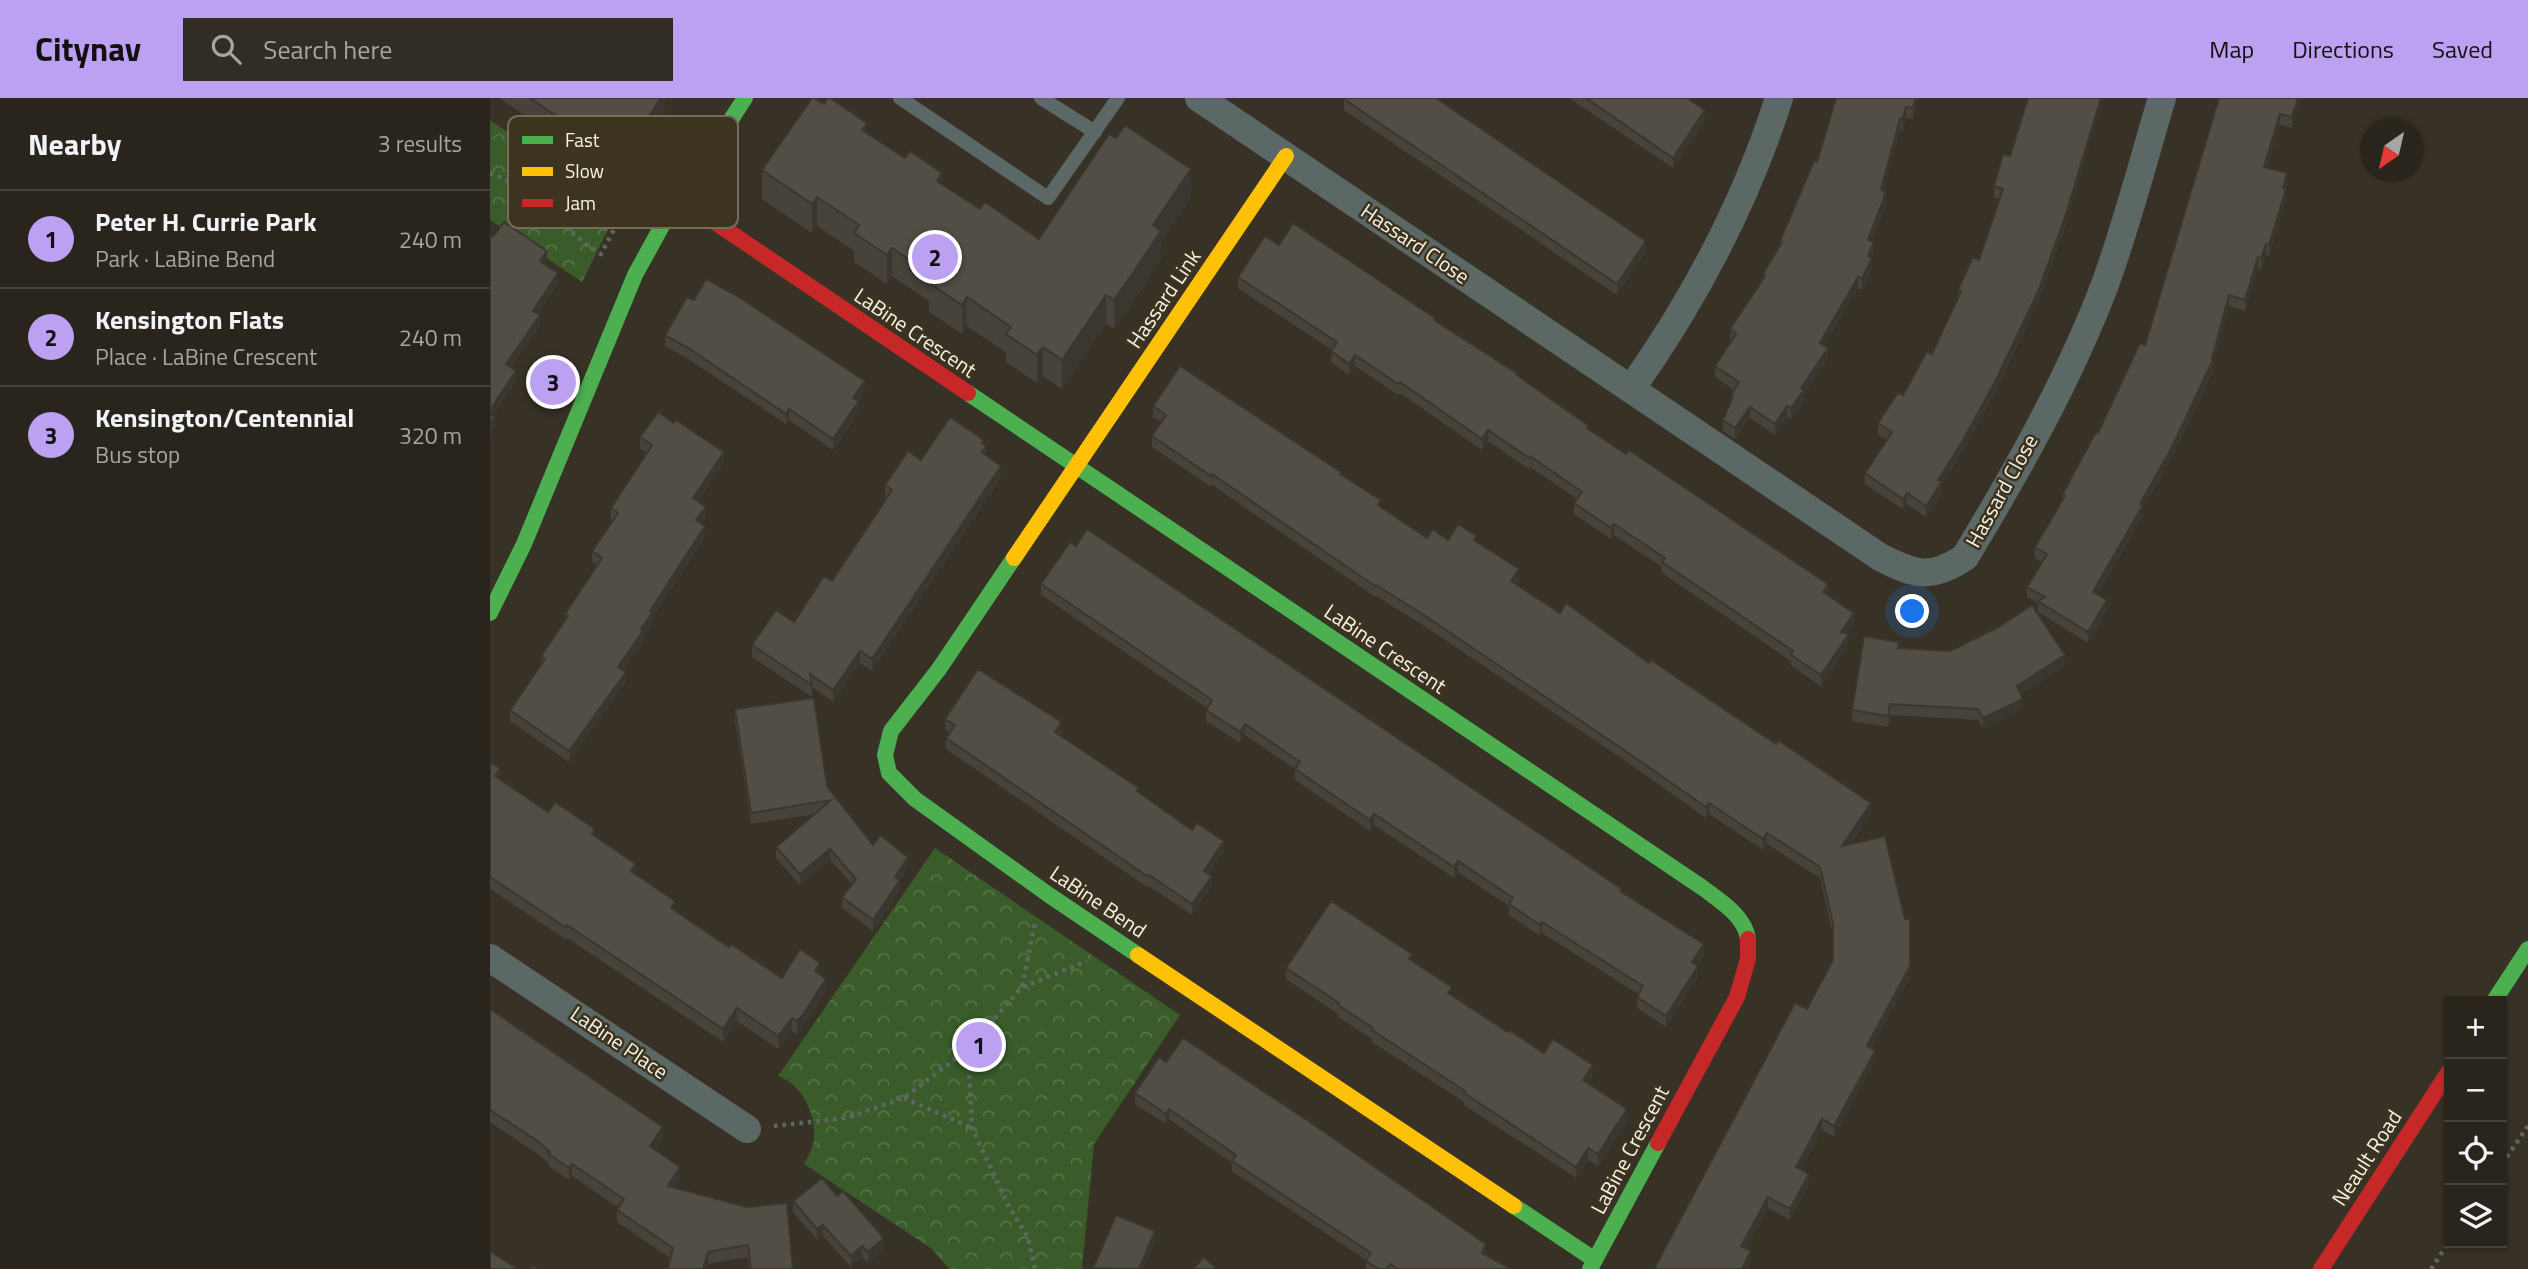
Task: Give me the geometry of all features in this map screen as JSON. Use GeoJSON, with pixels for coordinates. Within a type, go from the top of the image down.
{"type":"FeatureCollection","features":[{"type":"Feature","properties":{"kind":"street"},"geometry":{"type":"LineString","coordinates":[[733,116],[745,98]]}},
{"type":"Feature","properties":{"kind":"street","name":"Hassard Close"},"geometry":{"type":"LineString","coordinates":[[1199,98],[1880,556],[1909,572],[1930,573],[1948,568],[1965,557],[1987,521],[2078,348],[2104,286],[2162,98]]}},
{"type":"Feature","properties":{"kind":"street"},"geometry":{"type":"LineString","coordinates":[[1631,389],[1658,351],[1734,217],[1760,157],[1779,98]]}},
{"type":"Feature","properties":{"kind":"street","name":"Hassard Link"},"geometry":{"type":"LineString","coordinates":[[1076,466],[1286,156]]}},
{"type":"Feature","properties":{"kind":"street"},"geometry":{"type":"LineString","coordinates":[[490,613],[524,544],[635,275],[662,228]]}},
{"type":"Feature","properties":{"kind":"street","name":"LaBine Crescent"},"geometry":{"type":"LineString","coordinates":[[723,228],[1734,911],[1747,929],[1751,955],[1737,997],[1592,1265]]}},
{"type":"Feature","properties":{"kind":"street","name":"LaBine Bend"},"geometry":{"type":"LineString","coordinates":[[1076,466],[940,669],[891,731],[885,755],[889,774],[915,799],[1049,895],[1592,1265]]}},
{"type":"Feature","properties":{"kind":"street"},"geometry":{"type":"LineString","coordinates":[[2497,996],[2528,949]]}},
{"type":"Feature","properties":{"kind":"street","name":"LaBine Place"},"geometry":{"type":"LineString","coordinates":[[490,958],[747,1129]]}},
{"type":"Feature","properties":{"kind":"street","name":"Neault Road"},"geometry":{"type":"LineString","coordinates":[[2320,1269],[2444,1079]]}},
{"type":"Feature","properties":{"kind":"lane"},"geometry":{"type":"LineString","coordinates":[[900,98],[1048,198],[1118,98]]}},
{"type":"Feature","properties":{"kind":"lane"},"geometry":{"type":"LineString","coordinates":[[1041,98],[1095,132]]}},
{"type":"Feature","properties":{"kind":"path"},"geometry":{"type":"LineString","coordinates":[[490,173],[508,182]]}},
{"type":"Feature","properties":{"kind":"path"},"geometry":{"type":"LineString","coordinates":[[569,228],[601,254],[615,228]]}},
{"type":"Feature","properties":{"kind":"path"},"geometry":{"type":"LineString","coordinates":[[1022,987],[1037,914]]}},
{"type":"Feature","properties":{"kind":"path"},"geometry":{"type":"LineString","coordinates":[[747,1129],[846,1118],[904,1098],[968,1049],[1022,987],[1099,956]]}},
{"type":"Feature","properties":{"kind":"path"},"geometry":{"type":"LineString","coordinates":[[968,1049],[972,1128],[1007,1203],[1028,1238],[1035,1269]]}},
{"type":"Feature","properties":{"kind":"path"},"geometry":{"type":"LineString","coordinates":[[904,1098],[972,1128]]}},
{"type":"Feature","properties":{"kind":"path"},"geometry":{"type":"LineString","coordinates":[[2507,1156],[2528,1125]]}},
{"type":"Feature","properties":{"kind":"path"},"geometry":{"type":"LineString","coordinates":[[2431,1269],[2445,1248]]}},
{"type":"Feature","properties":{"kind":"green space"},"geometry":{"type":"Polygon","coordinates":[[[490,120],[508,132],[508,228],[609,228],[582,282],[490,220],[490,120]]]}},
{"type":"Feature","properties":{"kind":"green space"},"geometry":{"type":"Polygon","coordinates":[[[935,848],[1180,1015],[1094,1144],[1082,1269],[949,1269],[932,1249],[804,1164],[814,1141],[810,1110],[794,1086],[778,1076],[935,848]]]}},
{"type":"Feature","properties":{"kind":"building"},"geometry":{"type":"Polygon","coordinates":[[[530,98],[661,98],[649,116],[556,116],[530,98]]]}},
{"type":"Feature","properties":{"kind":"building"},"geometry":{"type":"Polygon","coordinates":[[[812,98],[824,104],[830,98],[867,123],[862,130],[905,158],[910,151],[942,173],[937,181],[980,209],[985,202],[1039,239],[1109,134],[1116,138],[1125,125],[1191,169],[1153,225],[1161,231],[1139,264],[1114,300],[1106,295],[1062,360],[1043,347],[1037,355],[1006,334],[1011,327],[967,297],[962,305],[929,283],[934,276],[892,248],[887,255],[854,233],[859,225],[817,197],[812,204],[762,170],[812,98]]]}},
{"type":"Feature","properties":{"kind":"building"},"geometry":{"type":"Polygon","coordinates":[[[1344,98],[1436,98],[1646,241],[1617,284],[1344,98]]]}},
{"type":"Feature","properties":{"kind":"building"},"geometry":{"type":"Polygon","coordinates":[[[1586,98],[1687,98],[1705,110],[1673,158],[1586,98]]]}},
{"type":"Feature","properties":{"kind":"building"},"geometry":{"type":"Polygon","coordinates":[[[1836,98],[1916,98],[1913,108],[1906,107],[1902,120],[1900,119],[1881,190],[1886,192],[1868,240],[1874,242],[1868,256],[1872,258],[1862,279],[1858,277],[1820,343],[1828,348],[1791,408],[1787,406],[1775,424],[1750,407],[1735,428],[1723,420],[1733,396],[1731,395],[1739,382],[1715,366],[1736,334],[1730,329],[1765,276],[1763,274],[1782,242],[1780,241],[1814,161],[1817,162],[1836,98]]]}},
{"type":"Feature","properties":{"kind":"building"},"geometry":{"type":"Polygon","coordinates":[[[2028,98],[2101,98],[2066,214],[2039,289],[1996,380],[1938,480],[1942,482],[1926,506],[1907,493],[1903,499],[1865,473],[1892,432],[1878,423],[1898,392],[1903,395],[1927,351],[1932,354],[1961,291],[1958,290],[1973,257],[1979,260],[2003,189],[1994,186],[2003,154],[2010,156],[2028,98]]]}},
{"type":"Feature","properties":{"kind":"building"},"geometry":{"type":"Polygon","coordinates":[[[2219,98],[2298,98],[2292,117],[2280,114],[2264,167],[2287,173],[2283,188],[2286,189],[2269,245],[2266,244],[2261,258],[2258,257],[2245,300],[2229,295],[2213,360],[2172,447],[2140,504],[2143,505],[2093,592],[2107,600],[2088,632],[2038,601],[2045,597],[2027,587],[2047,554],[2035,547],[2065,496],[2062,495],[2096,432],[2098,433],[2140,343],[2145,345],[2219,98]]]}},
{"type":"Feature","properties":{"kind":"building"},"geometry":{"type":"Polygon","coordinates":[[[504,222],[508,228],[513,228],[547,251],[540,261],[558,273],[533,311],[540,315],[506,364],[516,371],[490,410],[490,234],[493,237],[504,222]]]}},
{"type":"Feature","properties":{"kind":"building"},"geometry":{"type":"Polygon","coordinates":[[[1293,223],[1518,374],[1589,426],[1587,428],[1626,454],[1629,450],[1828,584],[1823,592],[1854,613],[1841,632],[1849,634],[1821,675],[1791,655],[1793,651],[1662,562],[1665,558],[1614,524],[1611,528],[1574,503],[1582,492],[1530,456],[1529,458],[1488,430],[1482,439],[1400,382],[1398,384],[1355,355],[1349,364],[1331,351],[1337,342],[1238,277],[1265,236],[1279,245],[1293,223]]]}},
{"type":"Feature","properties":{"kind":"building"},"geometry":{"type":"Polygon","coordinates":[[[706,279],[742,299],[865,381],[853,398],[859,401],[833,439],[789,409],[786,414],[665,335],[687,297],[694,300],[706,279]]]}},
{"type":"Feature","properties":{"kind":"building"},"geometry":{"type":"Polygon","coordinates":[[[1180,366],[1341,472],[1340,474],[1381,500],[1378,505],[1427,538],[1433,529],[1448,540],[1458,524],[1477,536],[1474,540],[1519,569],[1511,581],[1560,613],[1566,603],[1649,663],[1651,660],[1776,744],[1778,740],[1871,803],[1842,846],[1885,836],[1905,919],[1910,919],[1910,966],[1867,1046],[1875,1051],[1834,1126],[1822,1119],[1796,1167],[1809,1174],[1790,1209],[1768,1197],[1741,1246],[1751,1251],[1742,1269],[1654,1269],[1795,1003],[1807,1009],[1833,960],[1833,924],[1820,867],[1767,833],[1763,839],[1709,803],[1706,807],[1424,615],[1375,586],[1152,436],[1166,415],[1153,406],[1180,366]]]}},
{"type":"Feature","properties":{"kind":"building"},"geometry":{"type":"Polygon","coordinates":[[[658,412],[674,423],[676,420],[724,452],[693,498],[706,507],[696,520],[705,526],[650,611],[652,613],[641,629],[643,631],[618,667],[626,672],[569,751],[510,710],[545,659],[541,656],[602,558],[592,551],[618,513],[611,508],[652,445],[640,437],[658,412]]]}},
{"type":"Feature","properties":{"kind":"building"},"geometry":{"type":"Polygon","coordinates":[[[950,417],[984,440],[982,443],[986,446],[982,452],[1001,466],[872,659],[860,651],[833,690],[810,674],[812,685],[752,645],[776,610],[794,622],[824,576],[832,581],[892,490],[885,485],[908,451],[921,460],[950,417]]]}},
{"type":"Feature","properties":{"kind":"building"},"geometry":{"type":"Polygon","coordinates":[[[1087,529],[1622,889],[1620,891],[1704,944],[1692,962],[1698,966],[1666,1016],[1637,997],[1643,986],[1542,922],[1540,925],[1509,904],[1513,898],[1458,861],[1454,867],[1374,814],[1370,820],[1295,769],[1300,762],[1245,724],[1240,732],[1206,710],[1212,700],[1041,584],[1070,542],[1076,546],[1087,529]]]}},
{"type":"Feature","properties":{"kind":"building"},"geometry":{"type":"Polygon","coordinates":[[[2032,605],[2065,655],[2017,686],[2023,699],[1983,718],[1978,709],[1890,704],[1888,716],[1852,710],[1864,636],[1899,642],[1898,648],[1950,651],[1997,628],[2032,605]]]}},
{"type":"Feature","properties":{"kind":"building"},"geometry":{"type":"Polygon","coordinates":[[[978,669],[1062,722],[1055,732],[1139,788],[1137,791],[1192,830],[1197,823],[1224,841],[1204,871],[1212,876],[1192,904],[946,738],[955,725],[945,719],[978,669]]]}},
{"type":"Feature","properties":{"kind":"building"},"geometry":{"type":"Polygon","coordinates":[[[814,698],[827,786],[873,845],[880,835],[908,857],[895,877],[900,880],[873,920],[842,897],[856,879],[830,849],[800,874],[776,847],[831,800],[751,813],[735,709],[814,698]]]}},
{"type":"Feature","properties":{"kind":"building"},"geometry":{"type":"Polygon","coordinates":[[[490,762],[500,768],[495,776],[548,812],[555,802],[595,829],[592,834],[636,864],[631,871],[675,901],[671,908],[729,947],[731,944],[782,978],[800,949],[820,963],[815,971],[826,979],[802,1016],[797,1021],[792,1018],[778,1036],[737,1008],[723,1029],[490,877],[490,762]]]}},
{"type":"Feature","properties":{"kind":"building"},"geometry":{"type":"Polygon","coordinates":[[[1331,901],[1412,954],[1409,959],[1452,987],[1448,993],[1508,1032],[1509,1030],[1544,1053],[1553,1039],[1593,1065],[1583,1080],[1627,1109],[1598,1154],[1588,1148],[1576,1167],[1372,1030],[1373,1028],[1338,1005],[1339,1003],[1286,968],[1331,901]]]}},
{"type":"Feature","properties":{"kind":"building"},"geometry":{"type":"Polygon","coordinates":[[[490,1009],[663,1127],[650,1146],[680,1167],[668,1186],[747,1207],[787,1203],[793,1269],[751,1269],[748,1245],[708,1252],[703,1269],[668,1269],[673,1248],[617,1210],[624,1199],[572,1164],[569,1168],[549,1154],[539,1142],[490,1110],[490,1009]]]}},
{"type":"Feature","properties":{"kind":"building"},"geometry":{"type":"Polygon","coordinates":[[[1183,1038],[1486,1244],[1482,1253],[1511,1269],[1398,1269],[1390,1264],[1387,1269],[1379,1269],[1366,1261],[1371,1253],[1232,1161],[1236,1155],[1169,1109],[1166,1114],[1135,1093],[1159,1057],[1166,1062],[1183,1038]]]}},
{"type":"Feature","properties":{"kind":"building"},"geometry":{"type":"Polygon","coordinates":[[[822,1178],[837,1196],[843,1191],[884,1238],[868,1252],[862,1246],[851,1256],[823,1225],[817,1229],[793,1201],[822,1178]]]}},
{"type":"Feature","properties":{"kind":"building"},"geometry":{"type":"Polygon","coordinates":[[[1116,1215],[1155,1231],[1139,1269],[1093,1268],[1116,1215]]]}},
{"type":"Feature","properties":{"kind":"building"},"geometry":{"type":"Polygon","coordinates":[[[490,1251],[518,1269],[490,1269],[490,1251]]]}},
{"type":"Feature","properties":{"kind":"building"},"geometry":{"type":"Polygon","coordinates":[[[1204,1257],[1217,1269],[1193,1269],[1204,1257]]]}},
{"type":"Feature","properties":{"kind":"traffic: fast"},"geometry":{"type":"LineString","coordinates":[[733,116],[745,98]]}},
{"type":"Feature","properties":{"kind":"traffic: fast"},"geometry":{"type":"LineString","coordinates":[[490,613],[524,544],[635,275],[661,228]]}},
{"type":"Feature","properties":{"kind":"traffic: fast"},"geometry":{"type":"LineString","coordinates":[[968,393],[1703,888],[1737,916],[1748,939]]}},
{"type":"Feature","properties":{"kind":"traffic: fast"},"geometry":{"type":"LineString","coordinates":[[1014,558],[939,669],[891,731],[885,755],[889,773],[915,799],[1138,955]]}},
{"type":"Feature","properties":{"kind":"traffic: fast"},"geometry":{"type":"LineString","coordinates":[[2497,996],[2528,949]]}},
{"type":"Feature","properties":{"kind":"traffic: fast"},"geometry":{"type":"LineString","coordinates":[[1590,1269],[1658,1143]]}},
{"type":"Feature","properties":{"kind":"traffic: fast"},"geometry":{"type":"LineString","coordinates":[[1514,1206],[1595,1260]]}},
{"type":"Feature","properties":{"kind":"traffic: slow"},"geometry":{"type":"LineString","coordinates":[[1014,558],[1286,156]]}},
{"type":"Feature","properties":{"kind":"traffic: slow"},"geometry":{"type":"LineString","coordinates":[[1138,955],[1514,1206]]}},
{"type":"Feature","properties":{"kind":"traffic: jam"},"geometry":{"type":"LineString","coordinates":[[723,228],[968,393]]}},
{"type":"Feature","properties":{"kind":"traffic: jam"},"geometry":{"type":"LineString","coordinates":[[1658,1143],[1737,997],[1748,959],[1748,939]]}},
{"type":"Feature","properties":{"kind":"traffic: jam"},"geometry":{"type":"LineString","coordinates":[[2321,1269],[2444,1079]]}},
{"type":"Feature","properties":{"kind":"place","name":"Kensington Flats"},"geometry":{"type":"Point","coordinates":[935,257]}},
{"type":"Feature","properties":{"kind":"place","name":"Kensington/Centennial"},"geometry":{"type":"Point","coordinates":[553,382]}},
{"type":"Feature","properties":{"kind":"place","name":"Peter H. Currie Park"},"geometry":{"type":"Point","coordinates":[979,1045]}}]}
